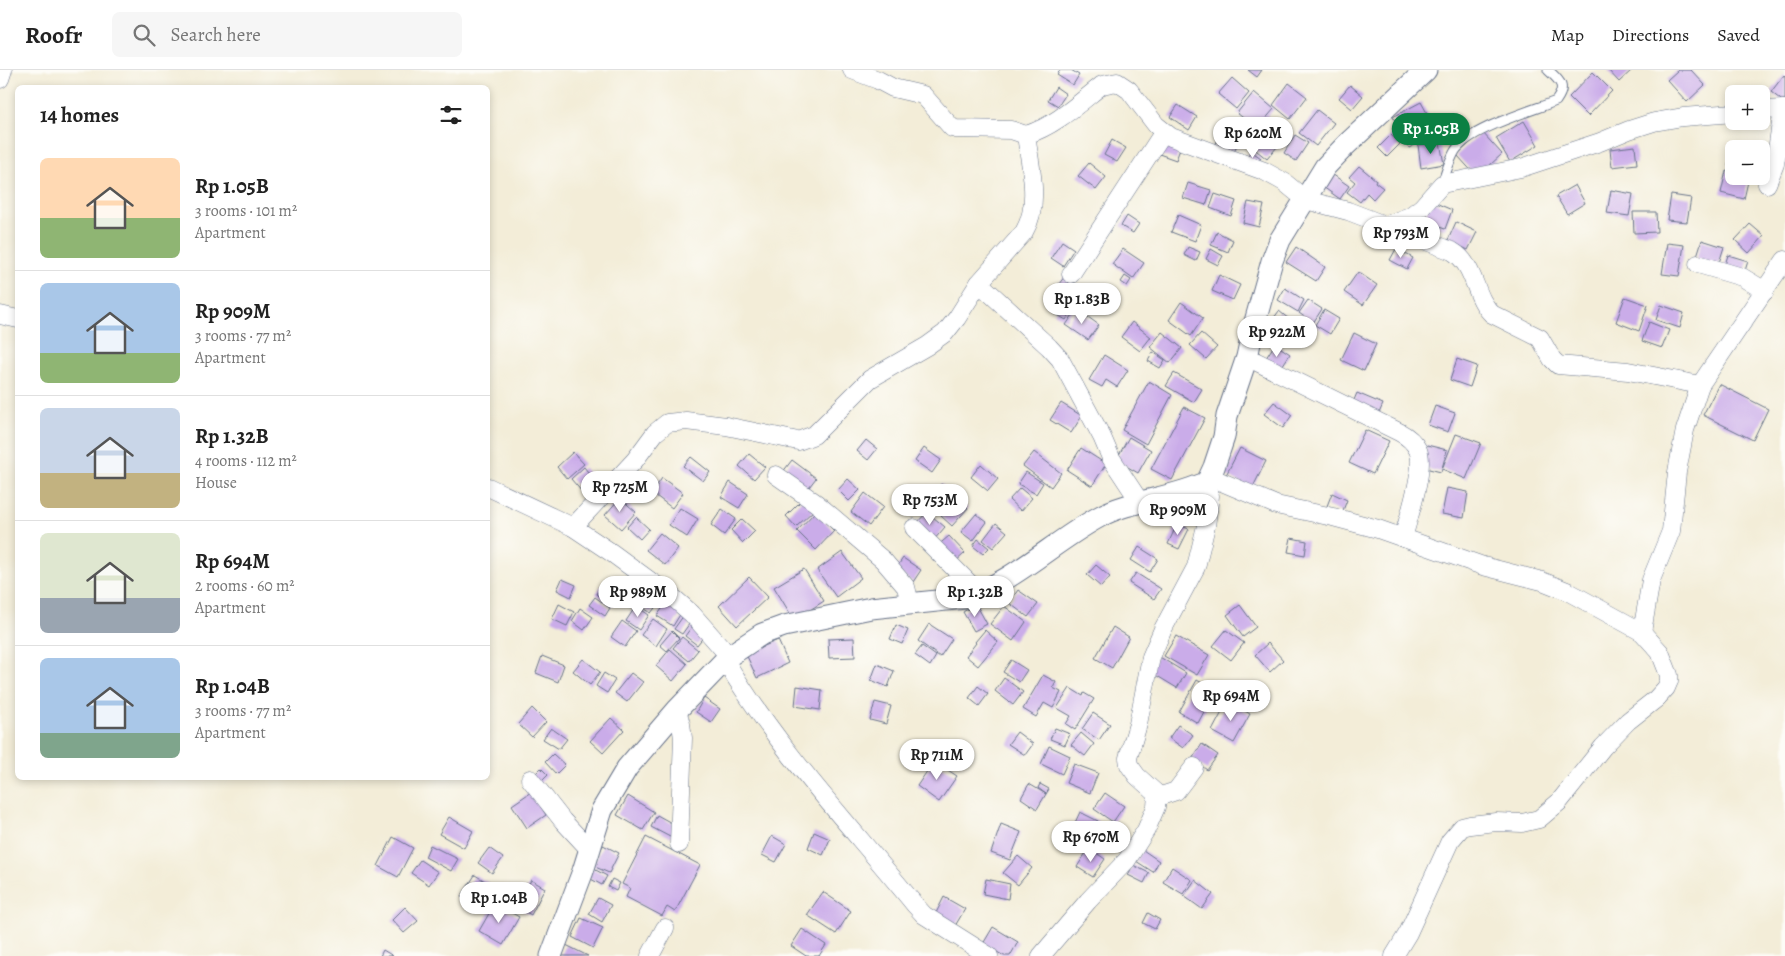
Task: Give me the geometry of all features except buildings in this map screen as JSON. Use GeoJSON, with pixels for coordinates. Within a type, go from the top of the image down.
{"type":"FeatureCollection","features":[{"type":"Feature","properties":{"kind":"street"},"geometry":{"type":"LineString","coordinates":[[0,79],[3,70]]}},
{"type":"Feature","properties":{"kind":"street"},"geometry":{"type":"LineString","coordinates":[[852,70],[893,88],[923,95],[945,121],[956,130],[1011,130],[1026,135],[1037,132],[1060,118],[1102,85],[1117,82],[1129,90],[1163,132],[1171,137],[1264,171],[1284,182],[1306,200],[1348,211],[1461,256],[1475,280],[1487,309],[1492,314],[1540,338],[1552,359],[1558,364],[1628,370],[1700,385]]}},
{"type":"Feature","properties":{"kind":"street"},"geometry":{"type":"LineString","coordinates":[[1041,956],[1088,901],[1127,860],[1146,830],[1156,807],[1158,794],[1132,771],[1128,758],[1138,724],[1151,657],[1163,629],[1196,567],[1206,526],[1210,496],[1208,480],[1224,437],[1227,416],[1247,356],[1272,261],[1280,240],[1325,166],[1426,70]]}},
{"type":"Feature","properties":{"kind":"street"},"geometry":{"type":"LineString","coordinates":[[1770,110],[1784,109],[1775,164],[1770,176]]}},
{"type":"Feature","properties":{"kind":"street"},"geometry":{"type":"LineString","coordinates":[[1384,226],[1410,216],[1422,207],[1442,184],[1521,168],[1654,122],[1683,117],[1725,114]]}},
{"type":"Feature","properties":{"kind":"street"},"geometry":{"type":"LineString","coordinates":[[1071,274],[1163,132]]}},
{"type":"Feature","properties":{"kind":"street"},"geometry":{"type":"LineString","coordinates":[[573,527],[635,460],[655,433],[667,423],[686,421],[726,426],[798,442],[814,435],[870,379],[927,346],[945,333],[958,318],[979,282],[1029,224],[1034,197],[1026,135]]}},
{"type":"Feature","properties":{"kind":"street"},"geometry":{"type":"LineString","coordinates":[[1642,632],[1652,580],[1671,530],[1677,472],[1685,430],[1700,385],[1785,260]]}},
{"type":"Feature","properties":{"kind":"street"},"geometry":{"type":"LineString","coordinates":[[1698,264],[1742,277],[1765,291]]}},
{"type":"Feature","properties":{"kind":"street"},"geometry":{"type":"LineString","coordinates":[[979,282],[1060,359],[1102,437],[1111,458],[1140,502]]}},
{"type":"Feature","properties":{"kind":"street"},"geometry":{"type":"LineString","coordinates":[[0,315],[15,318]]}},
{"type":"Feature","properties":{"kind":"street"},"geometry":{"type":"LineString","coordinates":[[1247,356],[1399,432],[1412,442],[1420,458],[1419,470],[1403,538]]}},
{"type":"Feature","properties":{"kind":"street"},"geometry":{"type":"LineString","coordinates":[[776,475],[816,503],[883,560],[906,587],[908,595],[906,605]]}},
{"type":"Feature","properties":{"kind":"street"},"geometry":{"type":"LineString","coordinates":[[551,956],[575,893],[602,810],[626,768],[677,710],[727,658],[762,634],[784,626],[871,608],[965,598],[979,593],[1012,575],[1099,517],[1118,508],[1180,492],[1208,480],[1281,507],[1334,517],[1403,538],[1483,566],[1542,581],[1642,632],[1660,652],[1666,666],[1669,678],[1666,688],[1656,699],[1628,721],[1603,747],[1559,802],[1539,820],[1522,823],[1480,823],[1462,827],[1455,834],[1450,841],[1408,933],[1394,956]]}},
{"type":"Feature","properties":{"kind":"street"},"geometry":{"type":"LineString","coordinates":[[490,488],[573,527],[664,590],[692,614],[727,658],[771,731],[914,905],[924,915],[989,956]]}},
{"type":"Feature","properties":{"kind":"street"},"geometry":{"type":"LineString","coordinates":[[914,528],[979,593]]}},
{"type":"Feature","properties":{"kind":"street"},"geometry":{"type":"LineString","coordinates":[[677,710],[683,738],[679,844]]}},
{"type":"Feature","properties":{"kind":"street"},"geometry":{"type":"LineString","coordinates":[[1158,797],[1176,791],[1194,767]]}},
{"type":"Feature","properties":{"kind":"street"},"geometry":{"type":"LineString","coordinates":[[530,779],[563,821],[589,849]]}},
{"type":"Feature","properties":{"kind":"street"},"geometry":{"type":"LineString","coordinates":[[650,956],[666,928]]}},
{"type":"Feature","properties":{"kind":"lane"},"geometry":{"type":"LineString","coordinates":[[1442,184],[1455,150],[1465,140],[1482,130],[1556,101],[1562,88],[1560,82],[1548,70]]}}]}
